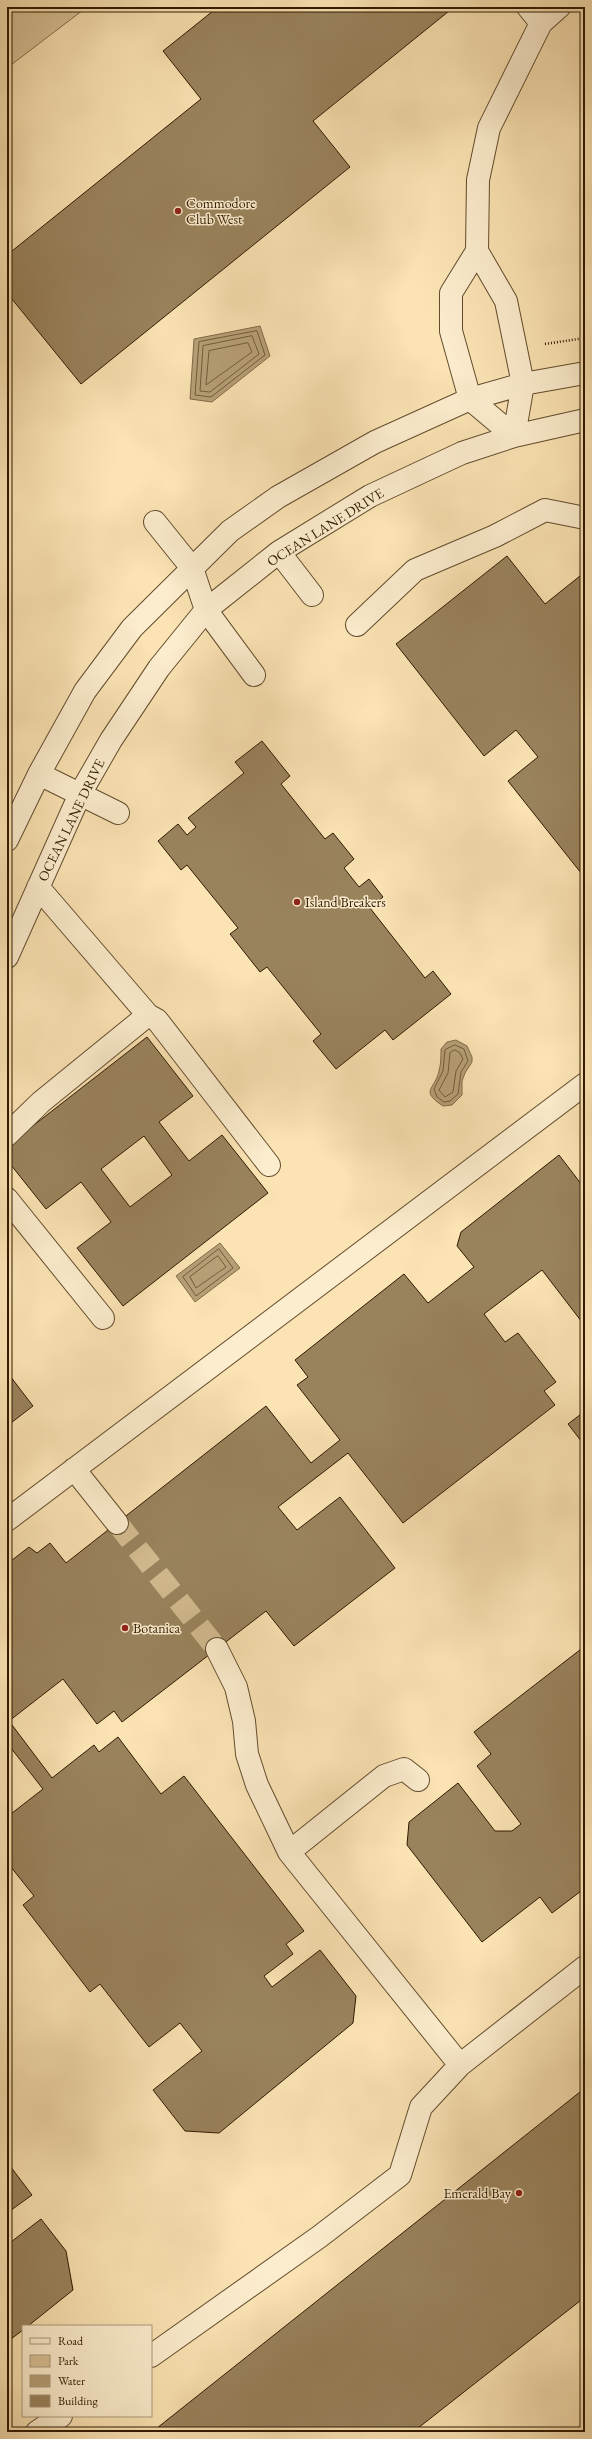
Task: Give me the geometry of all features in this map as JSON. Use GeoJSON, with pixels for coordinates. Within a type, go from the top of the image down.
{"type":"FeatureCollection","features":[{"type":"Feature","properties":{"kind":"street"},"geometry":{"type":"LineString","coordinates":[[514,436],[523,384],[506,301],[477,251],[478,180],[489,128],[534,15],[559,7]]}},
{"type":"Feature","properties":{"kind":"street"},"geometry":{"type":"LineString","coordinates":[[477,251],[451,293],[451,332],[470,399],[514,436]]}},
{"type":"Feature","properties":{"kind":"street"},"geometry":{"type":"LineString","coordinates":[[7,840],[39,774],[85,691],[127,634],[230,530],[278,497],[375,442],[470,399],[523,384],[585,373]]}},
{"type":"Feature","properties":{"kind":"street","name":"OCEAN LANE DRIVE"},"geometry":{"type":"LineString","coordinates":[[7,957],[80,794],[111,740],[159,668],[206,610],[279,552],[370,496],[462,453],[514,436],[585,420]]}},
{"type":"Feature","properties":{"kind":"street"},"geometry":{"type":"LineString","coordinates":[[357,625],[415,570],[495,536],[545,510],[585,518]]}},
{"type":"Feature","properties":{"kind":"street"},"geometry":{"type":"LineString","coordinates":[[155,522],[192,568],[206,610],[254,675]]}},
{"type":"Feature","properties":{"kind":"street"},"geometry":{"type":"LineString","coordinates":[[279,552],[312,595]]}},
{"type":"Feature","properties":{"kind":"street"},"geometry":{"type":"LineString","coordinates":[[39,774],[118,812]]}},
{"type":"Feature","properties":{"kind":"street"},"geometry":{"type":"LineString","coordinates":[[38,887],[148,1015],[157,1020],[268,1164]]}},
{"type":"Feature","properties":{"kind":"street"},"geometry":{"type":"LineString","coordinates":[[7,1135],[41,1102],[148,1015]]}},
{"type":"Feature","properties":{"kind":"street"},"geometry":{"type":"LineString","coordinates":[[7,1520],[585,1084]]}},
{"type":"Feature","properties":{"kind":"street"},"geometry":{"type":"LineString","coordinates":[[7,1199],[102,1318]]}},
{"type":"Feature","properties":{"kind":"street"},"geometry":{"type":"LineString","coordinates":[[74,1469],[117,1523]]}},
{"type":"Feature","properties":{"kind":"street"},"geometry":{"type":"LineString","coordinates":[[217,1649],[236,1687],[244,1721],[247,1754],[257,1786],[289,1852],[460,2065]]}},
{"type":"Feature","properties":{"kind":"street"},"geometry":{"type":"LineString","coordinates":[[289,1852],[384,1776],[404,1769],[418,1780]]}},
{"type":"Feature","properties":{"kind":"street"},"geometry":{"type":"LineString","coordinates":[[152,2355],[319,2237],[400,2175],[421,2107],[460,2065],[585,1968]]}},
{"type":"Feature","properties":{"kind":"street"},"geometry":{"type":"LineString","coordinates":[[37,2432],[60,2417]]}},
{"type":"Feature","properties":{"kind":"path"},"geometry":{"type":"LineString","coordinates":[[540,344],[585,338]]}},
{"type":"Feature","properties":{"kind":"green space"},"geometry":{"type":"Polygon","coordinates":[[[7,7],[87,7],[7,68],[7,7]]]}},
{"type":"Feature","properties":{"kind":"water"},"geometry":{"type":"Polygon","coordinates":[[[260,326],[270,356],[212,402],[190,399],[194,339],[260,326]]]}},
{"type":"Feature","properties":{"kind":"water"},"geometry":{"type":"Polygon","coordinates":[[[456,1040],[467,1046],[472,1057],[472,1062],[462,1081],[462,1095],[452,1105],[443,1106],[436,1101],[430,1093],[430,1090],[439,1071],[441,1063],[441,1049],[447,1042],[456,1040]]]}},
{"type":"Feature","properties":{"kind":"water"},"geometry":{"type":"Polygon","coordinates":[[[220,1243],[240,1268],[195,1302],[176,1276],[220,1243]]]}},
{"type":"Feature","properties":{"kind":"building","name":"Commodore Club West"},"geometry":{"type":"Polygon","coordinates":[[[218,7],[454,7],[313,121],[350,167],[81,384],[7,293],[7,255],[201,99],[163,51],[218,7]]]}},
{"type":"Feature","properties":{"kind":"building"},"geometry":{"type":"Polygon","coordinates":[[[507,556],[545,604],[585,572],[585,878],[508,781],[538,757],[516,730],[484,756],[396,644],[507,556]]]}},
{"type":"Feature","properties":{"kind":"building"},"geometry":{"type":"Polygon","coordinates":[[[7,644],[12,651],[7,655],[7,644]]]}},
{"type":"Feature","properties":{"kind":"building","name":"Island Breakers"},"geometry":{"type":"Polygon","coordinates":[[[262,741],[290,776],[281,784],[325,839],[333,833],[354,859],[344,868],[359,887],[369,879],[383,897],[370,908],[425,978],[433,971],[451,994],[393,1040],[385,1030],[336,1069],[313,1041],[321,1034],[267,967],[260,972],[230,934],[238,928],[187,865],[181,870],[158,841],[178,824],[187,835],[196,827],[188,818],[244,773],[235,762],[262,741]]]}},
{"type":"Feature","properties":{"kind":"building"},"geometry":{"type":"Polygon","coordinates":[[[147,1037],[193,1096],[159,1122],[189,1161],[222,1135],[268,1193],[123,1306],[77,1248],[111,1222],[81,1182],[46,1209],[7,1160],[7,1146],[147,1037]],[[144,1136],[101,1169],[130,1207],[172,1175],[144,1136]]]}},
{"type":"Feature","properties":{"kind":"building","name":"Botanica"},"geometry":{"type":"Polygon","coordinates":[[[559,1155],[585,1189],[585,1326],[542,1270],[484,1314],[505,1342],[518,1333],[556,1382],[544,1391],[555,1405],[403,1523],[348,1453],[278,1507],[297,1530],[340,1497],[395,1568],[294,1646],[266,1611],[122,1722],[114,1711],[97,1724],[63,1679],[9,1721],[52,1778],[94,1745],[99,1752],[118,1737],[161,1794],[184,1776],[304,1931],[286,1944],[293,1954],[264,1976],[272,1987],[320,1950],[356,1996],[353,2023],[219,2133],[185,2131],[153,2090],[202,2051],[180,2023],[149,2047],[100,1984],[90,1992],[23,1905],[34,1896],[7,1862],[7,1817],[43,1789],[7,1743],[7,1564],[29,1547],[37,1553],[50,1543],[66,1563],[266,1406],[311,1463],[340,1440],[297,1385],[308,1377],[295,1360],[404,1274],[428,1303],[474,1267],[457,1246],[461,1232],[559,1155]]]}},
{"type":"Feature","properties":{"kind":"building"},"geometry":{"type":"Polygon","coordinates":[[[7,1372],[33,1406],[7,1426],[7,1372]]]}},
{"type":"Feature","properties":{"kind":"building"},"geometry":{"type":"Polygon","coordinates":[[[585,1411],[585,1446],[568,1424],[585,1411]]]}},
{"type":"Feature","properties":{"kind":"building"},"geometry":{"type":"Polygon","coordinates":[[[585,1646],[585,1888],[552,1913],[540,1897],[482,1942],[407,1845],[409,1822],[458,1783],[495,1831],[512,1831],[521,1824],[477,1766],[491,1754],[474,1732],[585,1646]]]}},
{"type":"Feature","properties":{"kind":"building","name":"Emerald Bay"},"geometry":{"type":"Polygon","coordinates":[[[585,2088],[585,2297],[413,2432],[152,2432],[585,2088]]]}},
{"type":"Feature","properties":{"kind":"building"},"geometry":{"type":"Polygon","coordinates":[[[7,2162],[32,2195],[7,2213],[7,2162]]]}},
{"type":"Feature","properties":{"kind":"building"},"geometry":{"type":"Polygon","coordinates":[[[41,2219],[66,2251],[73,2290],[29,2325],[22,2325],[22,2331],[7,2342],[7,2245],[41,2219]]]}},
{"type":"Feature","properties":{"kind":"tunnel"},"geometry":{"type":"LineString","coordinates":[[117,1523],[217,1649]]}},
{"type":"Feature","properties":{"kind":"place","name":"Commodore Club West"},"geometry":{"type":"Point","coordinates":[178,211]}},
{"type":"Feature","properties":{"kind":"place","name":"Island Breakers"},"geometry":{"type":"Point","coordinates":[297,902]}},
{"type":"Feature","properties":{"kind":"place","name":"Botanica"},"geometry":{"type":"Point","coordinates":[125,1628]}},
{"type":"Feature","properties":{"kind":"place","name":"Emerald Bay"},"geometry":{"type":"Point","coordinates":[519,2193]}}]}
